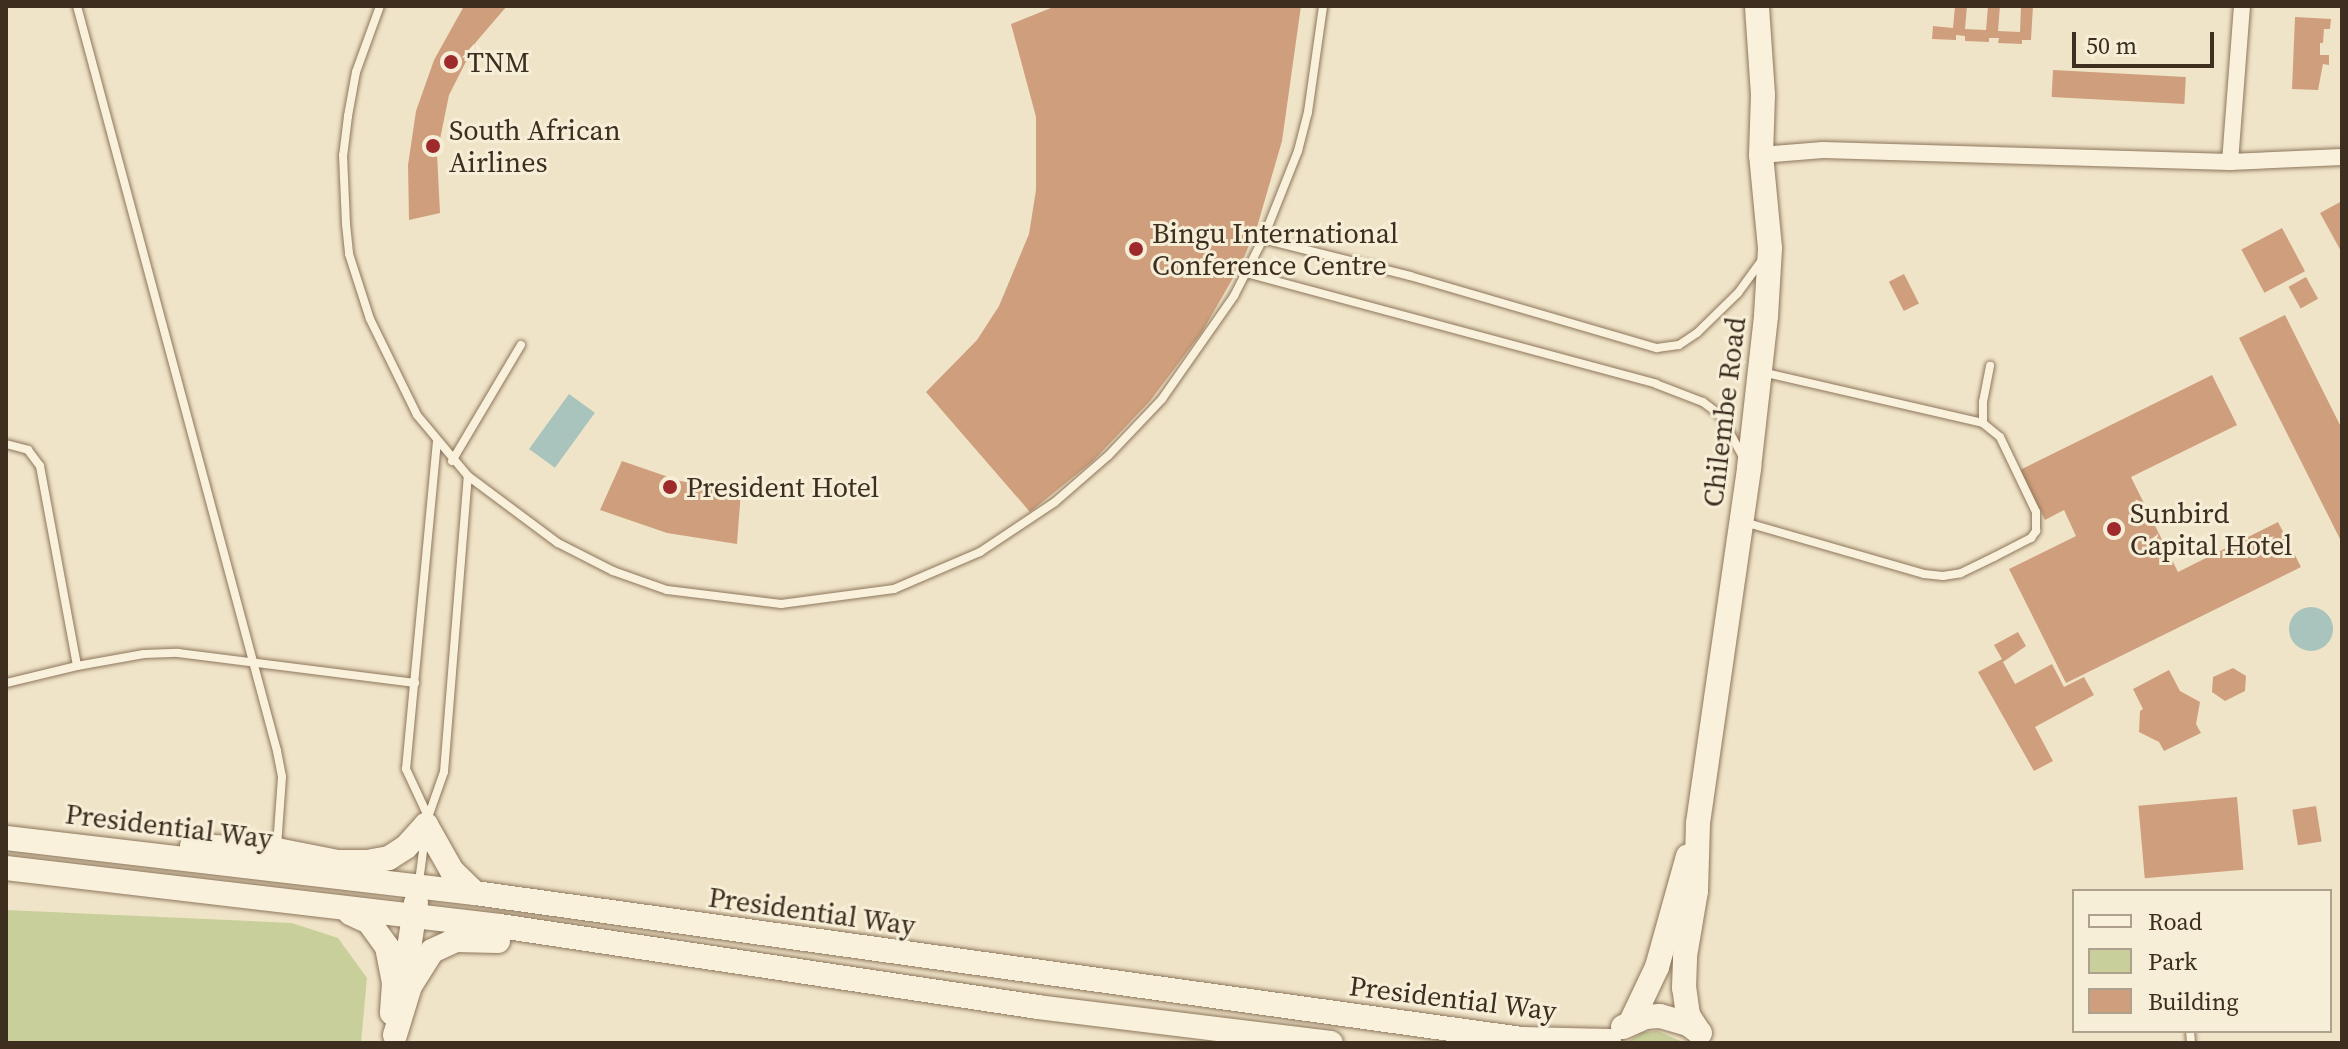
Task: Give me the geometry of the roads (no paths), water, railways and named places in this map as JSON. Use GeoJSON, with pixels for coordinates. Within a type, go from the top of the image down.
{"type":"FeatureCollection","features":[{"type":"Feature","properties":{"kind":"main road","name":"Chilembe Road"},"geometry":{"type":"LineString","coordinates":[[1698,823],[1749,468],[1761,372],[1770,248],[1761,155],[1763,95],[1757,6]]}},
{"type":"Feature","properties":{"kind":"main road"},"geometry":{"type":"LineString","coordinates":[[109,849],[211,845],[277,850],[338,862],[367,862],[389,858],[406,847],[427,819],[452,871],[475,893]]}},
{"type":"Feature","properties":{"kind":"main road"},"geometry":{"type":"LineString","coordinates":[[1608,1042],[1631,1022],[1657,967],[1698,823]]}},
{"type":"Feature","properties":{"kind":"main road"},"geometry":{"type":"LineString","coordinates":[[1698,823],[1696,891],[1685,956],[1684,988],[1688,1015],[1704,1038]]}},
{"type":"Feature","properties":{"kind":"main road","name":"Presidential Way"},"geometry":{"type":"LineString","coordinates":[[6,838],[475,893],[1522,1039],[1608,1042]]}},
{"type":"Feature","properties":{"kind":"main road","name":"Presidential Way"},"geometry":{"type":"LineString","coordinates":[[6,868],[415,916],[1038,1007],[1331,1043]]}},
{"type":"Feature","properties":{"kind":"main road"},"geometry":{"type":"LineString","coordinates":[[392,1040],[418,887]]}},
{"type":"Feature","properties":{"kind":"main road"},"geometry":{"type":"LineString","coordinates":[[325,906],[369,922],[387,947],[394,983],[392,1040]]}},
{"type":"Feature","properties":{"kind":"main road"},"geometry":{"type":"LineString","coordinates":[[392,1040],[422,961],[432,951],[456,940],[521,943],[622,959],[719,958]]}},
{"type":"Feature","properties":{"kind":"main road"},"geometry":{"type":"LineString","coordinates":[[1631,1022],[1660,1016],[1688,1024],[1704,1038]]}},
{"type":"Feature","properties":{"kind":"street"},"geometry":{"type":"LineString","coordinates":[[2230,162],[2242,6]]}},
{"type":"Feature","properties":{"kind":"street"},"geometry":{"type":"LineString","coordinates":[[1761,155],[1823,150],[2230,162],[2342,157]]}},
{"type":"Feature","properties":{"kind":"lane"},"geometry":{"type":"LineString","coordinates":[[77,6],[282,777],[277,850]]}},
{"type":"Feature","properties":{"kind":"lane"},"geometry":{"type":"LineString","coordinates":[[380,6],[356,72],[346,129],[343,188],[349,254],[370,319],[402,391],[452,461],[558,543],[613,571],[667,590],[781,604],[894,589],[980,552],[1055,502],[1084,478],[1162,399],[1211,332],[1263,239],[1298,151],[1308,112],[1323,6]]}},
{"type":"Feature","properties":{"kind":"lane"},"geometry":{"type":"LineString","coordinates":[[1263,239],[1410,276],[1657,348],[1679,345],[1697,333],[1738,293],[1770,248]]}},
{"type":"Feature","properties":{"kind":"lane"},"geometry":{"type":"LineString","coordinates":[[1246,273],[1656,384],[1703,402],[1720,415],[1749,468]]}},
{"type":"Feature","properties":{"kind":"lane"},"geometry":{"type":"LineString","coordinates":[[452,461],[521,345]]}},
{"type":"Feature","properties":{"kind":"lane"},"geometry":{"type":"LineString","coordinates":[[1983,423],[1983,402],[1990,366]]}},
{"type":"Feature","properties":{"kind":"lane"},"geometry":{"type":"LineString","coordinates":[[1741,521],[1924,574],[1961,573],[2031,538],[2036,531],[2036,512],[2000,437],[1983,423],[1761,372]]}},
{"type":"Feature","properties":{"kind":"lane"},"geometry":{"type":"LineString","coordinates":[[427,819],[406,769],[437,442]]}},
{"type":"Feature","properties":{"kind":"lane"},"geometry":{"type":"LineString","coordinates":[[6,444],[28,450],[40,466],[77,666]]}},
{"type":"Feature","properties":{"kind":"lane"},"geometry":{"type":"LineString","coordinates":[[418,887],[427,819],[444,772],[468,476]]}},
{"type":"Feature","properties":{"kind":"lane"},"geometry":{"type":"LineString","coordinates":[[6,683],[144,654],[207,655],[415,683]]}},
{"type":"Feature","properties":{"kind":"water"},"geometry":{"type":"Polygon","coordinates":[[[569,394],[595,413],[555,468],[529,449],[569,394]]]}},
{"type":"Feature","properties":{"kind":"water"},"geometry":{"type":"Polygon","coordinates":[[[2311,607],[2326,614],[2333,629],[2326,644],[2311,651],[2296,644],[2289,629],[2296,614],[2311,607]]]}},
{"type":"Feature","properties":{"kind":"place","name":"TNM"},"geometry":{"type":"Point","coordinates":[451,62]}},
{"type":"Feature","properties":{"kind":"place","name":"South African Airlines"},"geometry":{"type":"Point","coordinates":[433,146]}},
{"type":"Feature","properties":{"kind":"place","name":"Bingu International Conference Centre"},"geometry":{"type":"Point","coordinates":[1136,249]}},
{"type":"Feature","properties":{"kind":"place","name":"President Hotel"},"geometry":{"type":"Point","coordinates":[670,487]}},
{"type":"Feature","properties":{"kind":"place","name":"Sunbird Capital Hotel"},"geometry":{"type":"Point","coordinates":[2114,529]}}]}
